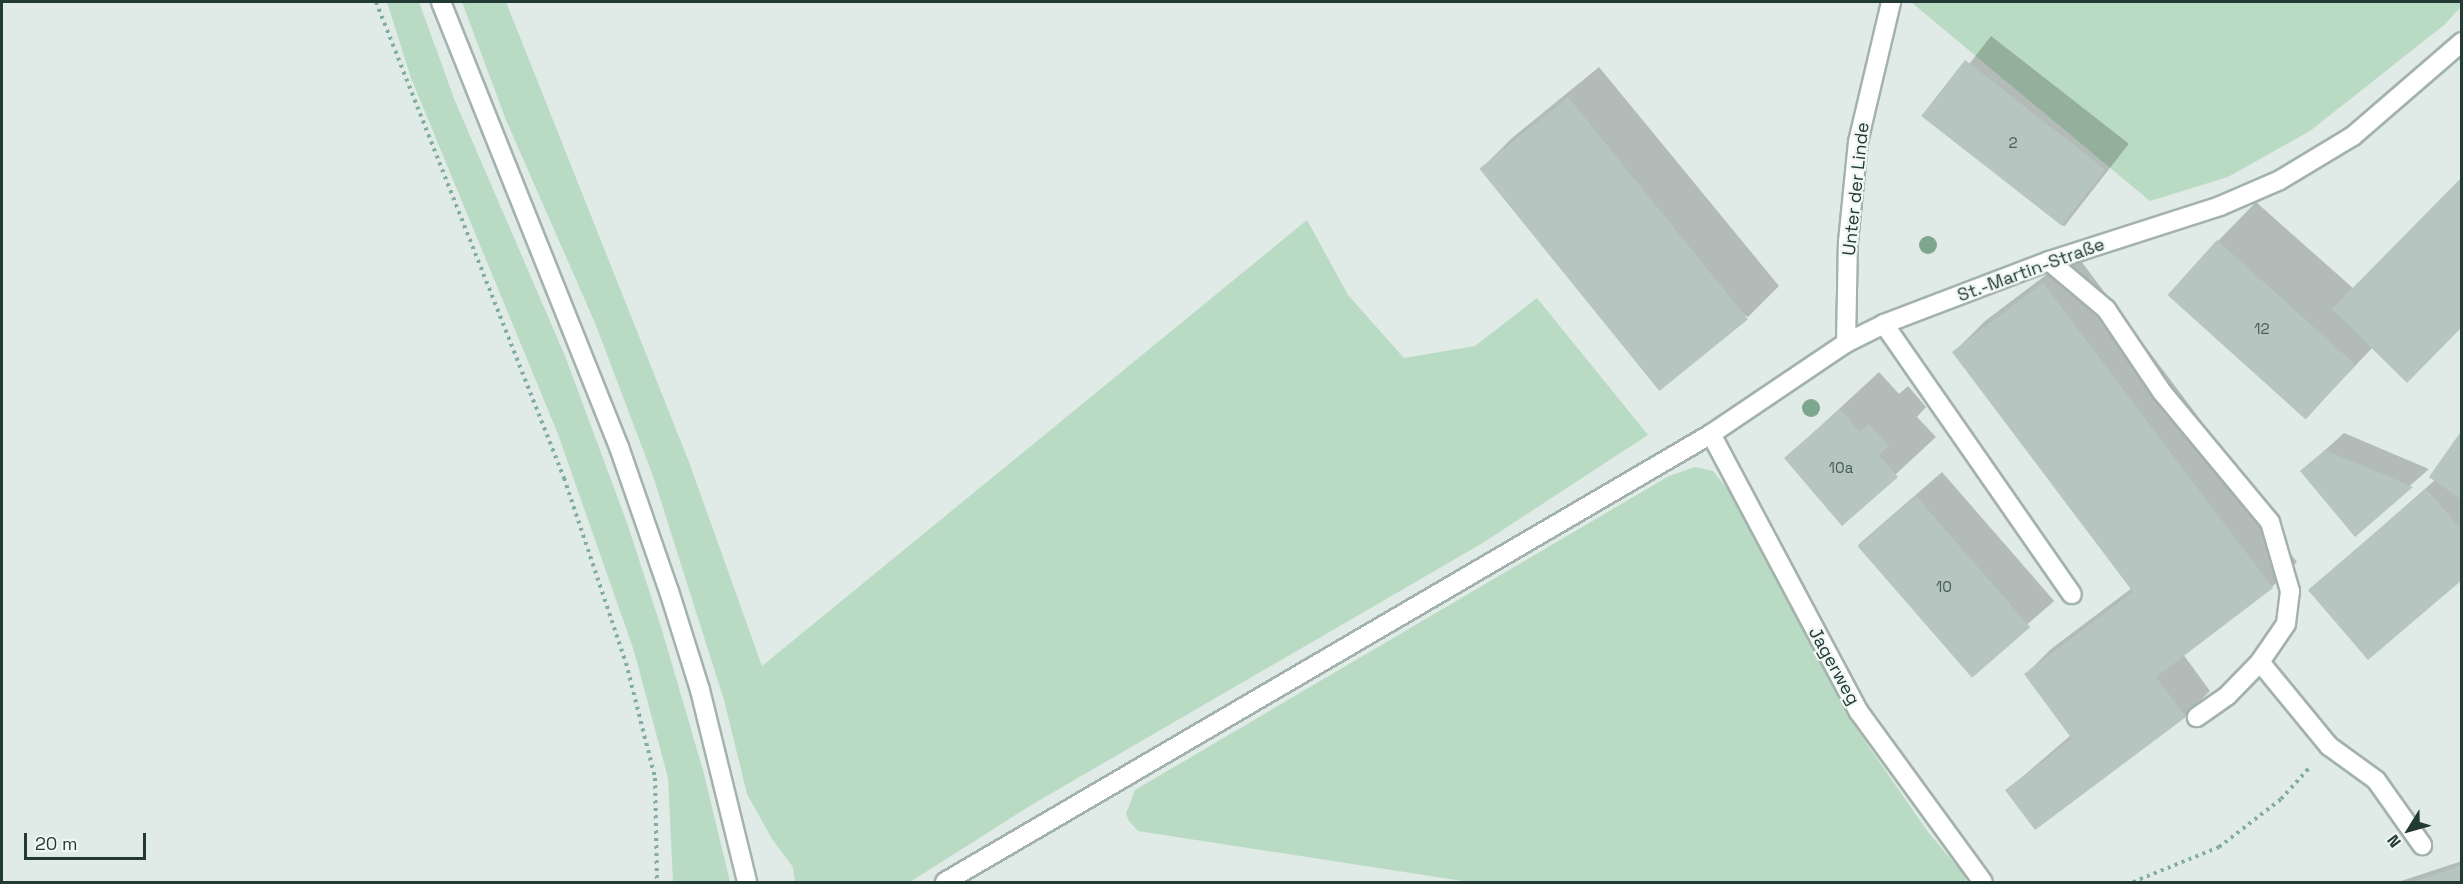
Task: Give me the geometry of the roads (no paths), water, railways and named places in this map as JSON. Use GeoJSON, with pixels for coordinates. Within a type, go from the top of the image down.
{"type":"FeatureCollection","features":[{"type":"Feature","properties":{"kind":"street"},"geometry":{"type":"LineString","coordinates":[[441,2],[598,393],[669,591],[711,732],[747,882]]}},
{"type":"Feature","properties":{"kind":"street","name":"Unter der Linde"},"geometry":{"type":"LineString","coordinates":[[1846,344],[1848,242],[1858,142],[1891,2]]}},
{"type":"Feature","properties":{"kind":"street","name":"St.-Martin-Straße"},"geometry":{"type":"LineString","coordinates":[[945,882],[1712,434],[1846,344],[1884,324],[2049,261],[2220,206],[2280,180],[2353,136],[2462,42]]}},
{"type":"Feature","properties":{"kind":"street"},"geometry":{"type":"LineString","coordinates":[[2049,261],[2106,309],[2162,392],[2270,522],[2290,591],[2286,624],[2260,662],[2227,696],[2197,717]]}},
{"type":"Feature","properties":{"kind":"street"},"geometry":{"type":"LineString","coordinates":[[1884,324],[2072,594]]}},
{"type":"Feature","properties":{"kind":"street","name":"Jagerweg"},"geometry":{"type":"LineString","coordinates":[[1712,434],[1859,712],[1983,882]]}},
{"type":"Feature","properties":{"kind":"street"},"geometry":{"type":"LineString","coordinates":[[2260,662],[2329,746],[2376,780],[2422,844]]}}]}
